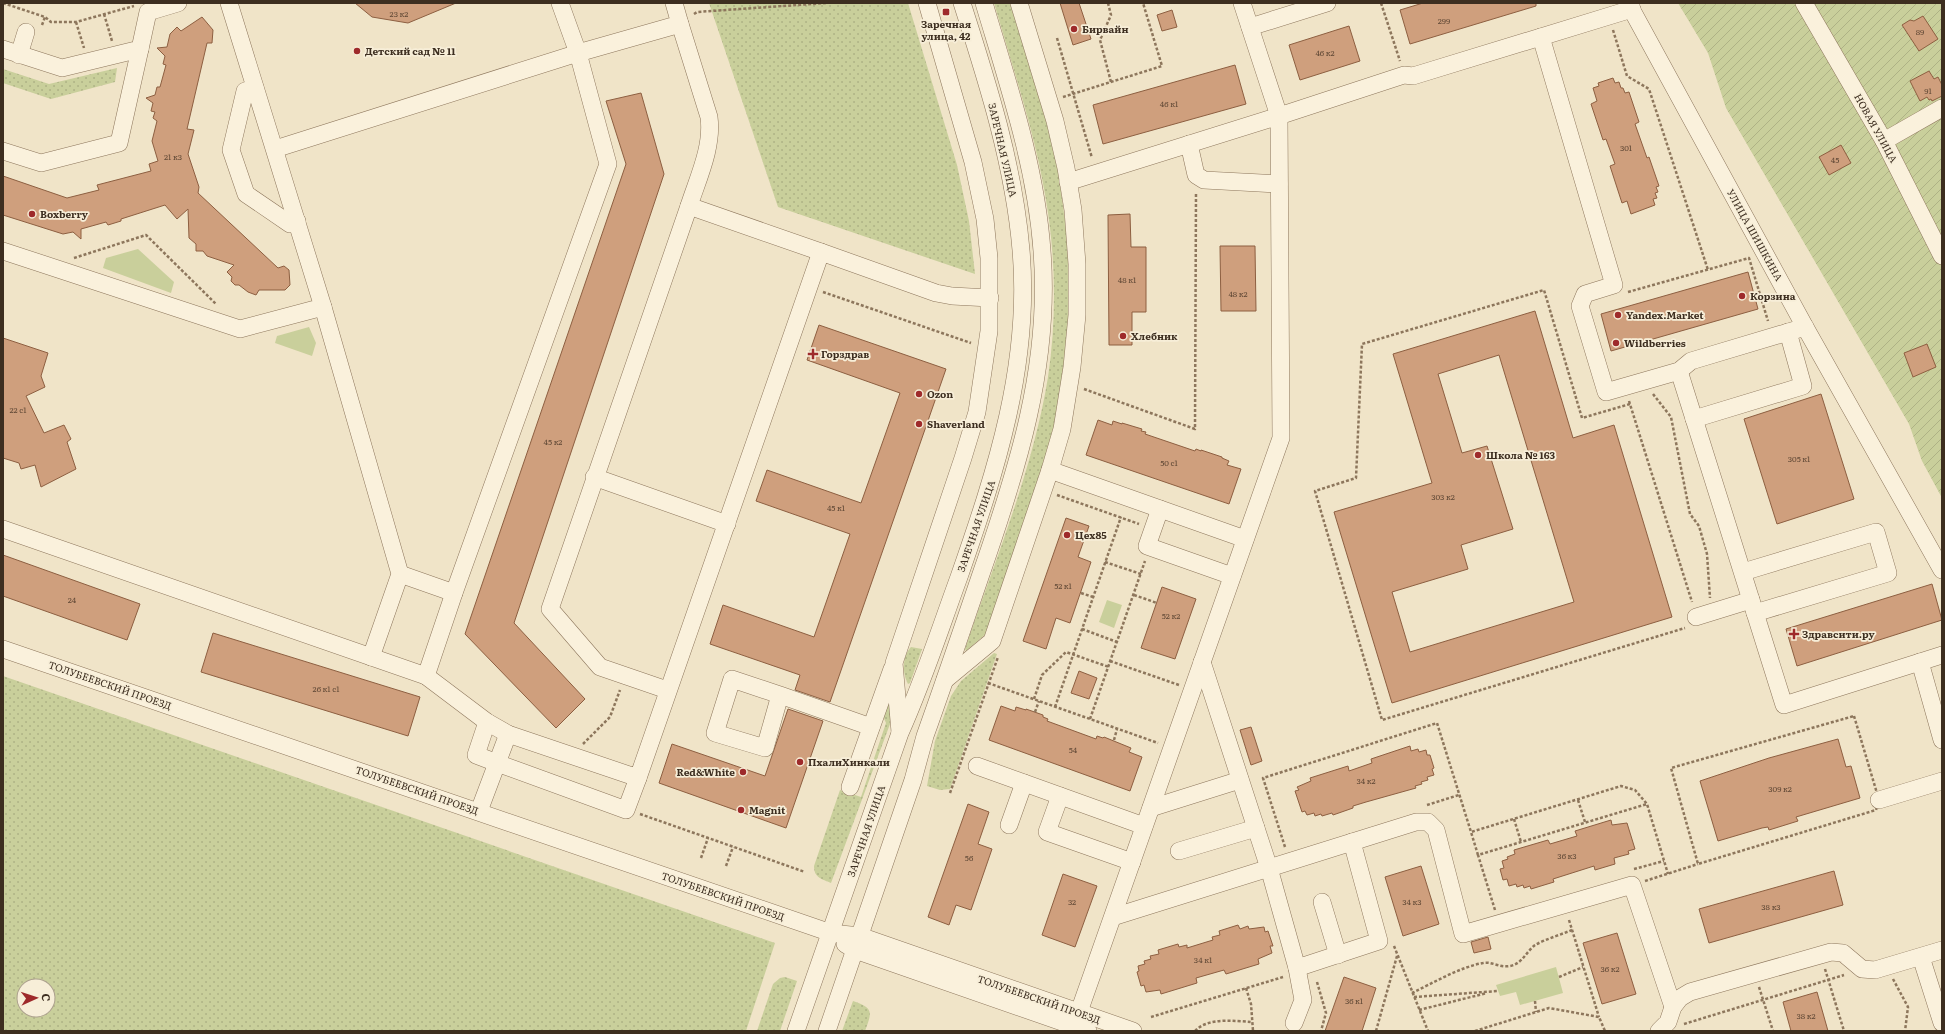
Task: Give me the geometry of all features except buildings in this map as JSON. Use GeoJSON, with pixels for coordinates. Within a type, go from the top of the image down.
{"type":"FeatureCollection","features":[{"type":"Feature","properties":{"kind":"street"},"geometry":{"type":"LineString","coordinates":[[3,151],[41,163],[119,143],[148,12],[178,3]]}},
{"type":"Feature","properties":{"kind":"street"},"geometry":{"type":"LineString","coordinates":[[229,3],[323,307],[400,574],[371,657]]}},
{"type":"Feature","properties":{"kind":"street"},"geometry":{"type":"LineString","coordinates":[[426,676],[608,164],[578,53],[560,3]]}},
{"type":"Feature","properties":{"kind":"street"},"geometry":{"type":"LineString","coordinates":[[667,690],[600,667],[550,610],[594,477],[689,206],[709,144],[711,131],[709,117],[674,3]]}},
{"type":"Feature","properties":{"kind":"street"},"geometry":{"type":"LineString","coordinates":[[850,787],[894,664],[963,458],[976,412],[989,331],[990,298],[985,219],[974,162],[927,3]]}},
{"type":"Feature","properties":{"kind":"street","name":"ЗАРЕЧНАЯ УЛИЦА"},"geometry":{"type":"LineString","coordinates":[[796,1031],[900,733],[919,691],[996,466],[1010,414],[1017,373],[1023,289],[1022,252],[1012,178],[1001,135],[962,3]]}},
{"type":"Feature","properties":{"kind":"street","name":"ЗАРЕЧНАЯ УЛИЦА"},"geometry":{"type":"LineString","coordinates":[[827,1031],[913,780],[925,736],[1016,471],[1031,411],[1038,375],[1042,333],[1042,251],[1031,173],[984,3]]}},
{"type":"Feature","properties":{"kind":"street"},"geometry":{"type":"LineString","coordinates":[[945,680],[992,641],[1050,470],[1062,429],[1072,367],[1077,315],[1077,264],[1068,182],[1055,121],[1019,3]]}},
{"type":"Feature","properties":{"kind":"street"},"geometry":{"type":"LineString","coordinates":[[1080,1023],[1113,917],[1144,826],[1281,438],[1279,116],[1242,3]]}},
{"type":"Feature","properties":{"kind":"street"},"geometry":{"type":"LineString","coordinates":[[1250,27],[1327,3]]}},
{"type":"Feature","properties":{"kind":"street","name":"НОВАЯ УЛИЦА"},"geometry":{"type":"LineString","coordinates":[[1804,3],[1884,141],[1942,256]]}},
{"type":"Feature","properties":{"kind":"street"},"geometry":{"type":"LineString","coordinates":[[1068,182],[1404,75],[1413,76],[1541,37],[1608,16],[1630,6]]}},
{"type":"Feature","properties":{"kind":"street","name":"УЛИЦА ШИШКИНА"},"geometry":{"type":"LineString","coordinates":[[1630,6],[1805,327],[1942,570]]}},
{"type":"Feature","properties":{"kind":"street"},"geometry":{"type":"LineString","coordinates":[[275,149],[578,53],[680,24]]}},
{"type":"Feature","properties":{"kind":"street"},"geometry":{"type":"LineString","coordinates":[[26,32],[11,52],[62,68],[140,49]]}},
{"type":"Feature","properties":{"kind":"street"},"geometry":{"type":"LineString","coordinates":[[1541,37],[1614,285],[1586,294],[1580,306],[1606,392],[1679,371],[1691,361],[1805,327]]}},
{"type":"Feature","properties":{"kind":"street"},"geometry":{"type":"LineString","coordinates":[[255,88],[245,91],[231,150],[246,194],[290,224],[297,221]]}},
{"type":"Feature","properties":{"kind":"street"},"geometry":{"type":"LineString","coordinates":[[1884,141],[1942,108]]}},
{"type":"Feature","properties":{"kind":"street"},"geometry":{"type":"LineString","coordinates":[[1189,144],[1196,176],[1204,180],[1279,184]]}},
{"type":"Feature","properties":{"kind":"street"},"geometry":{"type":"LineString","coordinates":[[689,206],[936,293],[952,296],[990,298]]}},
{"type":"Feature","properties":{"kind":"street"},"geometry":{"type":"LineString","coordinates":[[3,251],[240,329],[323,307]]}},
{"type":"Feature","properties":{"kind":"street"},"geometry":{"type":"LineString","coordinates":[[487,722],[476,754],[626,810],[822,252]]}},
{"type":"Feature","properties":{"kind":"street"},"geometry":{"type":"LineString","coordinates":[[1694,419],[1804,386],[1780,334]]}},
{"type":"Feature","properties":{"kind":"street"},"geometry":{"type":"LineString","coordinates":[[1679,371],[1784,704],[1942,655]]}},
{"type":"Feature","properties":{"kind":"street"},"geometry":{"type":"LineString","coordinates":[[1050,470],[1246,539]]}},
{"type":"Feature","properties":{"kind":"street"},"geometry":{"type":"LineString","coordinates":[[594,477],[727,524]]}},
{"type":"Feature","properties":{"kind":"street"},"geometry":{"type":"LineString","coordinates":[[1160,509],[1147,546],[1232,576]]}},
{"type":"Feature","properties":{"kind":"street"},"geometry":{"type":"LineString","coordinates":[[3,529],[426,676],[487,722],[508,734],[638,778]]}},
{"type":"Feature","properties":{"kind":"street"},"geometry":{"type":"LineString","coordinates":[[1696,617],[1716,611],[1753,607],[1888,573],[1876,532],[1742,572]]}},
{"type":"Feature","properties":{"kind":"street"},"geometry":{"type":"LineString","coordinates":[[400,574],[454,594]]}},
{"type":"Feature","properties":{"kind":"street","name":"ТОЛУБЕЕВСКИЙ ПРОЕЗД"},"geometry":{"type":"LineString","coordinates":[[3,649],[831,933],[1080,1023],[1133,1031]]}},
{"type":"Feature","properties":{"kind":"street"},"geometry":{"type":"LineString","coordinates":[[1202,662],[1256,828],[1297,968],[1303,1000],[1294,1023]]}},
{"type":"Feature","properties":{"kind":"street"},"geometry":{"type":"LineString","coordinates":[[1920,662],[1937,705],[1942,740]]}},
{"type":"Feature","properties":{"kind":"street"},"geometry":{"type":"LineString","coordinates":[[894,664],[900,733]]}},
{"type":"Feature","properties":{"kind":"street"},"geometry":{"type":"LineString","coordinates":[[780,695],[765,748],[715,734],[732,679],[780,695],[871,727]]}},
{"type":"Feature","properties":{"kind":"street"},"geometry":{"type":"LineString","coordinates":[[479,812],[508,734]]}},
{"type":"Feature","properties":{"kind":"street"},"geometry":{"type":"LineString","coordinates":[[977,766],[1144,826]]}},
{"type":"Feature","properties":{"kind":"street"},"geometry":{"type":"LineString","coordinates":[[1151,808],[1240,780]]}},
{"type":"Feature","properties":{"kind":"street"},"geometry":{"type":"LineString","coordinates":[[1879,800],[1942,781]]}},
{"type":"Feature","properties":{"kind":"street"},"geometry":{"type":"LineString","coordinates":[[1009,825],[1024,783]]}},
{"type":"Feature","properties":{"kind":"street"},"geometry":{"type":"LineString","coordinates":[[1060,796],[1047,832],[1132,862]]}},
{"type":"Feature","properties":{"kind":"street"},"geometry":{"type":"LineString","coordinates":[[1113,917],[1416,822],[1428,822],[1436,830],[1463,934],[1564,905],[1630,878],[1672,1007]]}},
{"type":"Feature","properties":{"kind":"street"},"geometry":{"type":"LineString","coordinates":[[1179,851],[1256,828]]}},
{"type":"Feature","properties":{"kind":"street"},"geometry":{"type":"LineString","coordinates":[[1297,968],[1379,941],[1352,842]]}},
{"type":"Feature","properties":{"kind":"street"},"geometry":{"type":"LineString","coordinates":[[1322,902],[1338,955]]}},
{"type":"Feature","properties":{"kind":"street"},"geometry":{"type":"LineString","coordinates":[[1659,1031],[1668,1022],[1672,1007],[1680,998],[1690,992],[1755,973],[1831,952],[1844,953],[1862,969],[1875,970],[1942,950]]}},
{"type":"Feature","properties":{"kind":"street"},"geometry":{"type":"LineString","coordinates":[[1921,957],[1942,1023]]}},
{"type":"Feature","properties":{"kind":"path"},"geometry":{"type":"LineString","coordinates":[[680,24],[697,12],[826,3]]}},
{"type":"Feature","properties":{"kind":"path"},"geometry":{"type":"LineString","coordinates":[[1108,3],[1111,15],[1100,40],[1111,82]]}},
{"type":"Feature","properties":{"kind":"path"},"geometry":{"type":"LineString","coordinates":[[1056,99],[1162,66],[1143,3]]}},
{"type":"Feature","properties":{"kind":"path"},"geometry":{"type":"LineString","coordinates":[[1381,3],[1404,75]]}},
{"type":"Feature","properties":{"kind":"path"},"geometry":{"type":"LineString","coordinates":[[3,4],[45,18],[51,22],[76,22],[137,5]]}},
{"type":"Feature","properties":{"kind":"path"},"geometry":{"type":"LineString","coordinates":[[104,14],[113,45]]}},
{"type":"Feature","properties":{"kind":"path"},"geometry":{"type":"LineString","coordinates":[[1608,16],[1627,76],[1650,89],[1708,270]]}},
{"type":"Feature","properties":{"kind":"path"},"geometry":{"type":"LineString","coordinates":[[42,25],[45,18]]}},
{"type":"Feature","properties":{"kind":"path"},"geometry":{"type":"LineString","coordinates":[[76,22],[85,52]]}},
{"type":"Feature","properties":{"kind":"path"},"geometry":{"type":"LineString","coordinates":[[1056,38],[1096,173]]}},
{"type":"Feature","properties":{"kind":"path"},"geometry":{"type":"LineString","coordinates":[[1078,387],[1195,429],[1196,176]]}},
{"type":"Feature","properties":{"kind":"path"},"geometry":{"type":"LineString","coordinates":[[70,259],[146,235],[221,309]]}},
{"type":"Feature","properties":{"kind":"path"},"geometry":{"type":"LineString","coordinates":[[1614,285],[1627,292],[1749,258],[1780,334]]}},
{"type":"Feature","properties":{"kind":"path"},"geometry":{"type":"LineString","coordinates":[[809,288],[976,344]]}},
{"type":"Feature","properties":{"kind":"path"},"geometry":{"type":"LineString","coordinates":[[1624,387],[1630,404],[1696,617],[1693,626],[1382,720],[1316,491],[1356,478],[1362,344],[1544,290],[1582,418],[1630,404]]}},
{"type":"Feature","properties":{"kind":"path"},"geometry":{"type":"LineString","coordinates":[[1647,380],[1655,398],[1671,417],[1690,514],[1700,526],[1707,554],[1709,594],[1716,611]]}},
{"type":"Feature","properties":{"kind":"path"},"geometry":{"type":"LineString","coordinates":[[1053,494],[1153,529]]}},
{"type":"Feature","properties":{"kind":"path"},"geometry":{"type":"LineString","coordinates":[[1055,707],[1121,517]]}},
{"type":"Feature","properties":{"kind":"path"},"geometry":{"type":"LineString","coordinates":[[1090,719],[1145,561]]}},
{"type":"Feature","properties":{"kind":"path"},"geometry":{"type":"LineString","coordinates":[[1105,562],[1141,574]]}},
{"type":"Feature","properties":{"kind":"path"},"geometry":{"type":"LineString","coordinates":[[1081,593],[1093,597]]}},
{"type":"Feature","properties":{"kind":"path"},"geometry":{"type":"LineString","coordinates":[[1134,595],[1157,603]]}},
{"type":"Feature","properties":{"kind":"path"},"geometry":{"type":"LineString","coordinates":[[1082,629],[1118,642]]}},
{"type":"Feature","properties":{"kind":"path"},"geometry":{"type":"LineString","coordinates":[[1034,699],[1042,675],[1066,652],[1108,667]]}},
{"type":"Feature","properties":{"kind":"path"},"geometry":{"type":"LineString","coordinates":[[1110,661],[1192,690]]}},
{"type":"Feature","properties":{"kind":"path"},"geometry":{"type":"LineString","coordinates":[[571,755],[610,717],[625,676]]}},
{"type":"Feature","properties":{"kind":"path"},"geometry":{"type":"LineString","coordinates":[[988,683],[1148,740]]}},
{"type":"Feature","properties":{"kind":"path"},"geometry":{"type":"LineString","coordinates":[[1035,712],[1039,701]]}},
{"type":"Feature","properties":{"kind":"path"},"geometry":{"type":"LineString","coordinates":[[1630,878],[1668,874],[1876,810],[1879,800],[1854,716],[1671,768],[1698,864]]}},
{"type":"Feature","properties":{"kind":"path"},"geometry":{"type":"LineString","coordinates":[[1286,849],[1263,778],[1437,724],[1495,911],[1502,909]]}},
{"type":"Feature","properties":{"kind":"path"},"geometry":{"type":"LineString","coordinates":[[1114,740],[1117,729]]}},
{"type":"Feature","properties":{"kind":"path"},"geometry":{"type":"LineString","coordinates":[[1471,832],[1621,786],[1635,790],[1647,804],[1668,874]]}},
{"type":"Feature","properties":{"kind":"path"},"geometry":{"type":"LineString","coordinates":[[1421,807],[1459,795]]}},
{"type":"Feature","properties":{"kind":"path"},"geometry":{"type":"LineString","coordinates":[[1578,800],[1585,822]]}},
{"type":"Feature","properties":{"kind":"path"},"geometry":{"type":"LineString","coordinates":[[1478,855],[1647,804]]}},
{"type":"Feature","properties":{"kind":"path"},"geometry":{"type":"LineString","coordinates":[[626,810],[805,872]]}},
{"type":"Feature","properties":{"kind":"path"},"geometry":{"type":"LineString","coordinates":[[1514,819],[1521,842]]}},
{"type":"Feature","properties":{"kind":"path"},"geometry":{"type":"LineString","coordinates":[[701,858],[708,838]]}},
{"type":"Feature","properties":{"kind":"path"},"geometry":{"type":"LineString","coordinates":[[726,866],[733,847]]}},
{"type":"Feature","properties":{"kind":"path"},"geometry":{"type":"LineString","coordinates":[[1630,878],[1664,861]]}},
{"type":"Feature","properties":{"kind":"path"},"geometry":{"type":"LineString","coordinates":[[1564,905],[1599,1017],[1605,1031]]}},
{"type":"Feature","properties":{"kind":"path"},"geometry":{"type":"LineString","coordinates":[[1412,993],[1458,971],[1484,962],[1509,967],[1517,964],[1530,949],[1537,944],[1572,930]]}},
{"type":"Feature","properties":{"kind":"path"},"geometry":{"type":"LineString","coordinates":[[1379,941],[1390,938],[1428,1031]]}},
{"type":"Feature","properties":{"kind":"path"},"geometry":{"type":"LineString","coordinates":[[1821,955],[1844,1031]]}},
{"type":"Feature","properties":{"kind":"path"},"geometry":{"type":"LineString","coordinates":[[1376,1031],[1398,956]]}},
{"type":"Feature","properties":{"kind":"path"},"geometry":{"type":"LineString","coordinates":[[1887,966],[1908,1007],[1905,1031]]}},
{"type":"Feature","properties":{"kind":"path"},"geometry":{"type":"LineString","coordinates":[[1559,977],[1583,967]]}},
{"type":"Feature","properties":{"kind":"path"},"geometry":{"type":"LineString","coordinates":[[1151,1017],[1291,974],[1297,968]]}},
{"type":"Feature","properties":{"kind":"path"},"geometry":{"type":"LineString","coordinates":[[1678,1026],[1862,969]]}},
{"type":"Feature","properties":{"kind":"path"},"geometry":{"type":"LineString","coordinates":[[1755,973],[1773,1031]]}},
{"type":"Feature","properties":{"kind":"path"},"geometry":{"type":"LineString","coordinates":[[1316,978],[1326,1013],[1321,1031]]}},
{"type":"Feature","properties":{"kind":"path"},"geometry":{"type":"LineString","coordinates":[[1246,988],[1251,1004],[1253,1031]]}},
{"type":"Feature","properties":{"kind":"path"},"geometry":{"type":"LineString","coordinates":[[1419,1010],[1498,991]]}},
{"type":"Feature","properties":{"kind":"path"},"geometry":{"type":"LineString","coordinates":[[1414,996],[1493,992]]}},
{"type":"Feature","properties":{"kind":"path"},"geometry":{"type":"LineString","coordinates":[[1534,1001],[1536,1012]]}},
{"type":"Feature","properties":{"kind":"path"},"geometry":{"type":"LineString","coordinates":[[1475,1031],[1549,1008],[1599,1017]]}},
{"type":"Feature","properties":{"kind":"path"},"geometry":{"type":"LineString","coordinates":[[1195,1031],[1199,1027],[1214,1022],[1252,1022]]}},
{"type":"Feature","properties":{"kind":"green space"},"geometry":{"type":"Polygon","coordinates":[[[709,3],[908,3],[957,165],[969,221],[975,274],[778,207],[709,3]]]}},
{"type":"Feature","properties":{"kind":"green space"},"geometry":{"type":"Polygon","coordinates":[[[994,3],[1010,3],[1047,123],[1058,169],[1069,250],[1069,335],[1057,422],[987,633],[966,651],[965,649],[1012,514],[1033,446],[1048,377],[1054,316],[1054,274],[1051,233],[1044,186],[1025,107],[994,3]]]}},
{"type":"Feature","properties":{"kind":"green space"},"geometry":{"type":"Polygon","coordinates":[[[1678,3],[1942,3],[1942,498],[1922,461],[1909,424],[1726,108],[1708,53],[1678,3]]]}},
{"type":"Feature","properties":{"kind":"green space"},"geometry":{"type":"Polygon","coordinates":[[[117,68],[115,82],[51,99],[3,83],[3,69],[49,84],[117,68]]]}},
{"type":"Feature","properties":{"kind":"green space"},"geometry":{"type":"Polygon","coordinates":[[[138,249],[174,282],[171,293],[103,268],[106,258],[138,249]]]}},
{"type":"Feature","properties":{"kind":"green space"},"geometry":{"type":"Polygon","coordinates":[[[309,327],[316,343],[312,356],[275,343],[277,336],[309,327]]]}},
{"type":"Feature","properties":{"kind":"green space"},"geometry":{"type":"Polygon","coordinates":[[[1107,600],[1122,605],[1114,628],[1099,622],[1107,600]]]}},
{"type":"Feature","properties":{"kind":"green space"},"geometry":{"type":"Polygon","coordinates":[[[911,647],[922,649],[910,683],[908,684],[904,665],[906,655],[911,647]]]}},
{"type":"Feature","properties":{"kind":"green space"},"geometry":{"type":"Polygon","coordinates":[[[994,653],[997,654],[950,789],[940,790],[927,786],[935,741],[951,696],[961,681],[994,653]]]}},
{"type":"Feature","properties":{"kind":"green space"},"geometry":{"type":"Polygon","coordinates":[[[3,676],[775,943],[746,1031],[3,1031],[3,676]]]}},
{"type":"Feature","properties":{"kind":"green space"},"geometry":{"type":"Polygon","coordinates":[[[888,697],[892,712],[890,724],[831,883],[817,876],[814,866],[840,790],[861,797],[886,723],[883,716],[888,697]]]}},
{"type":"Feature","properties":{"kind":"green space"},"geometry":{"type":"Polygon","coordinates":[[[1556,967],[1563,993],[1520,1005],[1516,992],[1500,996],[1496,985],[1556,967]]]}},
{"type":"Feature","properties":{"kind":"green space"},"geometry":{"type":"Polygon","coordinates":[[[785,977],[797,981],[780,1031],[757,1031],[773,984],[780,978],[785,977]]]}},
{"type":"Feature","properties":{"kind":"green space"},"geometry":{"type":"Polygon","coordinates":[[[853,1001],[865,1006],[870,1012],[865,1031],[842,1031],[853,1001]]]}},
{"type":"Feature","properties":{"kind":"place","name":"Заречная улица, 42"},"geometry":{"type":"Point","coordinates":[946,12]}},
{"type":"Feature","properties":{"kind":"place","name":"Бирвайн"},"geometry":{"type":"Point","coordinates":[1074,29]}},
{"type":"Feature","properties":{"kind":"place","name":"Детский сад № 11"},"geometry":{"type":"Point","coordinates":[357,51]}},
{"type":"Feature","properties":{"kind":"place","name":"Boxberry"},"geometry":{"type":"Point","coordinates":[32,214]}},
{"type":"Feature","properties":{"kind":"place","name":"Корзина"},"geometry":{"type":"Point","coordinates":[1742,296]}},
{"type":"Feature","properties":{"kind":"place","name":"Yandex.Market"},"geometry":{"type":"Point","coordinates":[1618,315]}},
{"type":"Feature","properties":{"kind":"place","name":"Хлебник"},"geometry":{"type":"Point","coordinates":[1123,336]}},
{"type":"Feature","properties":{"kind":"place","name":"Wildberries"},"geometry":{"type":"Point","coordinates":[1616,343]}},
{"type":"Feature","properties":{"kind":"place","name":"Горздрав"},"geometry":{"type":"Point","coordinates":[813,354]}},
{"type":"Feature","properties":{"kind":"place","name":"Ozon"},"geometry":{"type":"Point","coordinates":[919,394]}},
{"type":"Feature","properties":{"kind":"place","name":"Shaverland"},"geometry":{"type":"Point","coordinates":[919,424]}},
{"type":"Feature","properties":{"kind":"place","name":"Школа № 163"},"geometry":{"type":"Point","coordinates":[1478,455]}},
{"type":"Feature","properties":{"kind":"place","name":"Цех85"},"geometry":{"type":"Point","coordinates":[1067,535]}},
{"type":"Feature","properties":{"kind":"place","name":"Здравсити.ру"},"geometry":{"type":"Point","coordinates":[1794,634]}},
{"type":"Feature","properties":{"kind":"place","name":"ПхалиХинкали"},"geometry":{"type":"Point","coordinates":[800,762]}},
{"type":"Feature","properties":{"kind":"place","name":"Red&White"},"geometry":{"type":"Point","coordinates":[743,772]}},
{"type":"Feature","properties":{"kind":"place","name":"Magnit"},"geometry":{"type":"Point","coordinates":[741,810]}}]}
